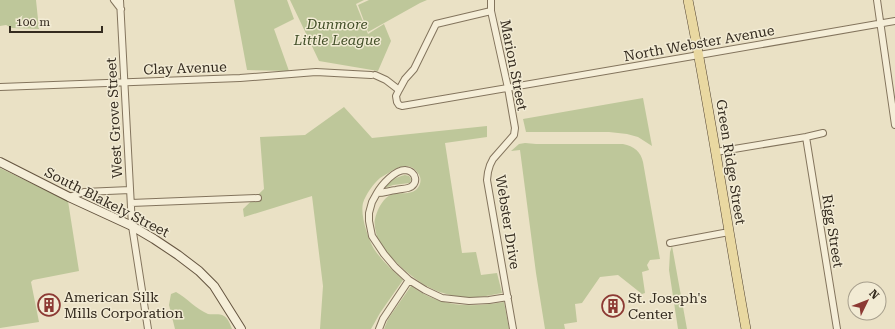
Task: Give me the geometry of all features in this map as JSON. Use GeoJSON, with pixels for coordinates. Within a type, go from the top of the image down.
{"type":"FeatureCollection","features":[{"type":"Feature","properties":{"kind":"main road","name":"Green Ridge Street"},"geometry":{"type":"LineString","coordinates":[[688,0],[699,55],[746,329]]}},
{"type":"Feature","properties":{"kind":"main road","name":"South Blakely Street"},"geometry":{"type":"LineString","coordinates":[[0,162],[69,197],[132,226],[178,255],[214,286],[241,329]]}},
{"type":"Feature","properties":{"kind":"street"},"geometry":{"type":"LineString","coordinates":[[114,0],[121,9]]}},
{"type":"Feature","properties":{"kind":"street","name":"West Grove Street"},"geometry":{"type":"LineString","coordinates":[[120,0],[132,226],[148,329]]}},
{"type":"Feature","properties":{"kind":"street","name":"Marion Street"},"geometry":{"type":"LineString","coordinates":[[491,0],[491,11],[515,128],[514,135]]}},
{"type":"Feature","properties":{"kind":"street"},"geometry":{"type":"LineString","coordinates":[[877,0],[895,121]]}},
{"type":"Feature","properties":{"kind":"street"},"geometry":{"type":"LineString","coordinates":[[491,11],[436,24],[414,69],[405,79],[396,96],[399,105],[402,106],[508,88]]}},
{"type":"Feature","properties":{"kind":"street","name":"North Webster Avenue"},"geometry":{"type":"LineString","coordinates":[[508,88],[895,21]]}},
{"type":"Feature","properties":{"kind":"street","name":"Clay Avenue"},"geometry":{"type":"LineString","coordinates":[[0,87],[240,78],[316,72],[373,75],[386,80],[399,90]]}},
{"type":"Feature","properties":{"kind":"street"},"geometry":{"type":"LineString","coordinates":[[716,152],[806,138],[824,133]]}},
{"type":"Feature","properties":{"kind":"street","name":"Webster Drive"},"geometry":{"type":"LineString","coordinates":[[513,329],[487,180],[488,172],[493,159],[514,135]]}},
{"type":"Feature","properties":{"kind":"street","name":"Rigg Street"},"geometry":{"type":"LineString","coordinates":[[806,138],[837,329]]}},
{"type":"Feature","properties":{"kind":"street"},"geometry":{"type":"LineString","coordinates":[[378,193],[409,188],[416,181],[416,177],[410,171],[404,170],[396,173],[380,187],[372,202],[369,212],[372,236],[384,254],[409,280],[442,298],[469,301],[508,297]]}},
{"type":"Feature","properties":{"kind":"street"},"geometry":{"type":"LineString","coordinates":[[69,197],[84,192],[130,190]]}},
{"type":"Feature","properties":{"kind":"street"},"geometry":{"type":"LineString","coordinates":[[131,203],[258,198]]}},
{"type":"Feature","properties":{"kind":"street"},"geometry":{"type":"LineString","coordinates":[[670,243],[729,232]]}},
{"type":"Feature","properties":{"kind":"street"},"geometry":{"type":"LineString","coordinates":[[379,329],[383,319],[409,280]]}},
{"type":"Feature","properties":{"kind":"green space"},"geometry":{"type":"Polygon","coordinates":[[[0,0],[36,0],[39,29],[12,28],[6,25],[0,26],[0,0]]]}},
{"type":"Feature","properties":{"kind":"green space"},"geometry":{"type":"Polygon","coordinates":[[[234,0],[287,0],[294,19],[274,29],[289,71],[247,70],[234,0]]]}},
{"type":"Feature","properties":{"kind":"green space","name":"Dunmore Little League"},"geometry":{"type":"Polygon","coordinates":[[[290,0],[364,0],[356,4],[368,34],[384,24],[391,41],[378,71],[319,61],[290,0]]]}},
{"type":"Feature","properties":{"kind":"green space"},"geometry":{"type":"Polygon","coordinates":[[[369,0],[427,0],[368,32],[358,5],[369,0]]]}},
{"type":"Feature","properties":{"kind":"green space"},"geometry":{"type":"Polygon","coordinates":[[[643,98],[652,146],[638,137],[609,132],[526,132],[523,119],[643,98]]]}},
{"type":"Feature","properties":{"kind":"green space"},"geometry":{"type":"Polygon","coordinates":[[[344,107],[372,138],[487,126],[487,137],[445,143],[462,253],[476,252],[481,275],[497,273],[502,293],[468,297],[440,292],[423,284],[410,275],[385,250],[377,237],[375,228],[375,220],[379,208],[384,200],[389,196],[414,191],[419,186],[420,182],[420,176],[414,169],[407,166],[401,167],[377,180],[366,196],[362,208],[365,227],[374,249],[384,262],[403,280],[380,313],[371,329],[320,329],[323,286],[312,196],[244,217],[243,209],[264,189],[260,137],[305,135],[344,107]]]}},
{"type":"Feature","properties":{"kind":"green space"},"geometry":{"type":"Polygon","coordinates":[[[519,144],[623,144],[634,148],[639,152],[643,162],[660,259],[650,260],[647,265],[649,270],[642,272],[645,293],[642,294],[618,275],[600,277],[582,303],[575,304],[577,322],[564,324],[565,329],[545,329],[520,150],[511,151],[519,144]]]}},
{"type":"Feature","properties":{"kind":"green space"},"geometry":{"type":"Polygon","coordinates":[[[0,168],[68,201],[79,271],[33,280],[31,282],[39,322],[0,328],[0,168]]]}},
{"type":"Feature","properties":{"kind":"green space"},"geometry":{"type":"Polygon","coordinates":[[[405,175],[409,176],[411,179],[410,183],[384,187],[393,180],[405,175]]]}},
{"type":"Feature","properties":{"kind":"green space"},"geometry":{"type":"Polygon","coordinates":[[[672,246],[687,329],[678,329],[669,270],[670,252],[672,246]]]}},
{"type":"Feature","properties":{"kind":"green space"},"geometry":{"type":"Polygon","coordinates":[[[411,286],[427,296],[448,303],[476,305],[504,302],[509,329],[384,329],[388,319],[411,286]]]}},
{"type":"Feature","properties":{"kind":"green space"},"geometry":{"type":"Polygon","coordinates":[[[176,292],[208,314],[222,315],[229,321],[232,329],[175,329],[169,305],[171,294],[176,292]]]}},
{"type":"Feature","properties":{"kind":"place","name":"American Silk Mills Corporation"},"geometry":{"type":"Point","coordinates":[49,305]}},
{"type":"Feature","properties":{"kind":"place","name":"St. Joseph's Center"},"geometry":{"type":"Point","coordinates":[613,306]}}]}
